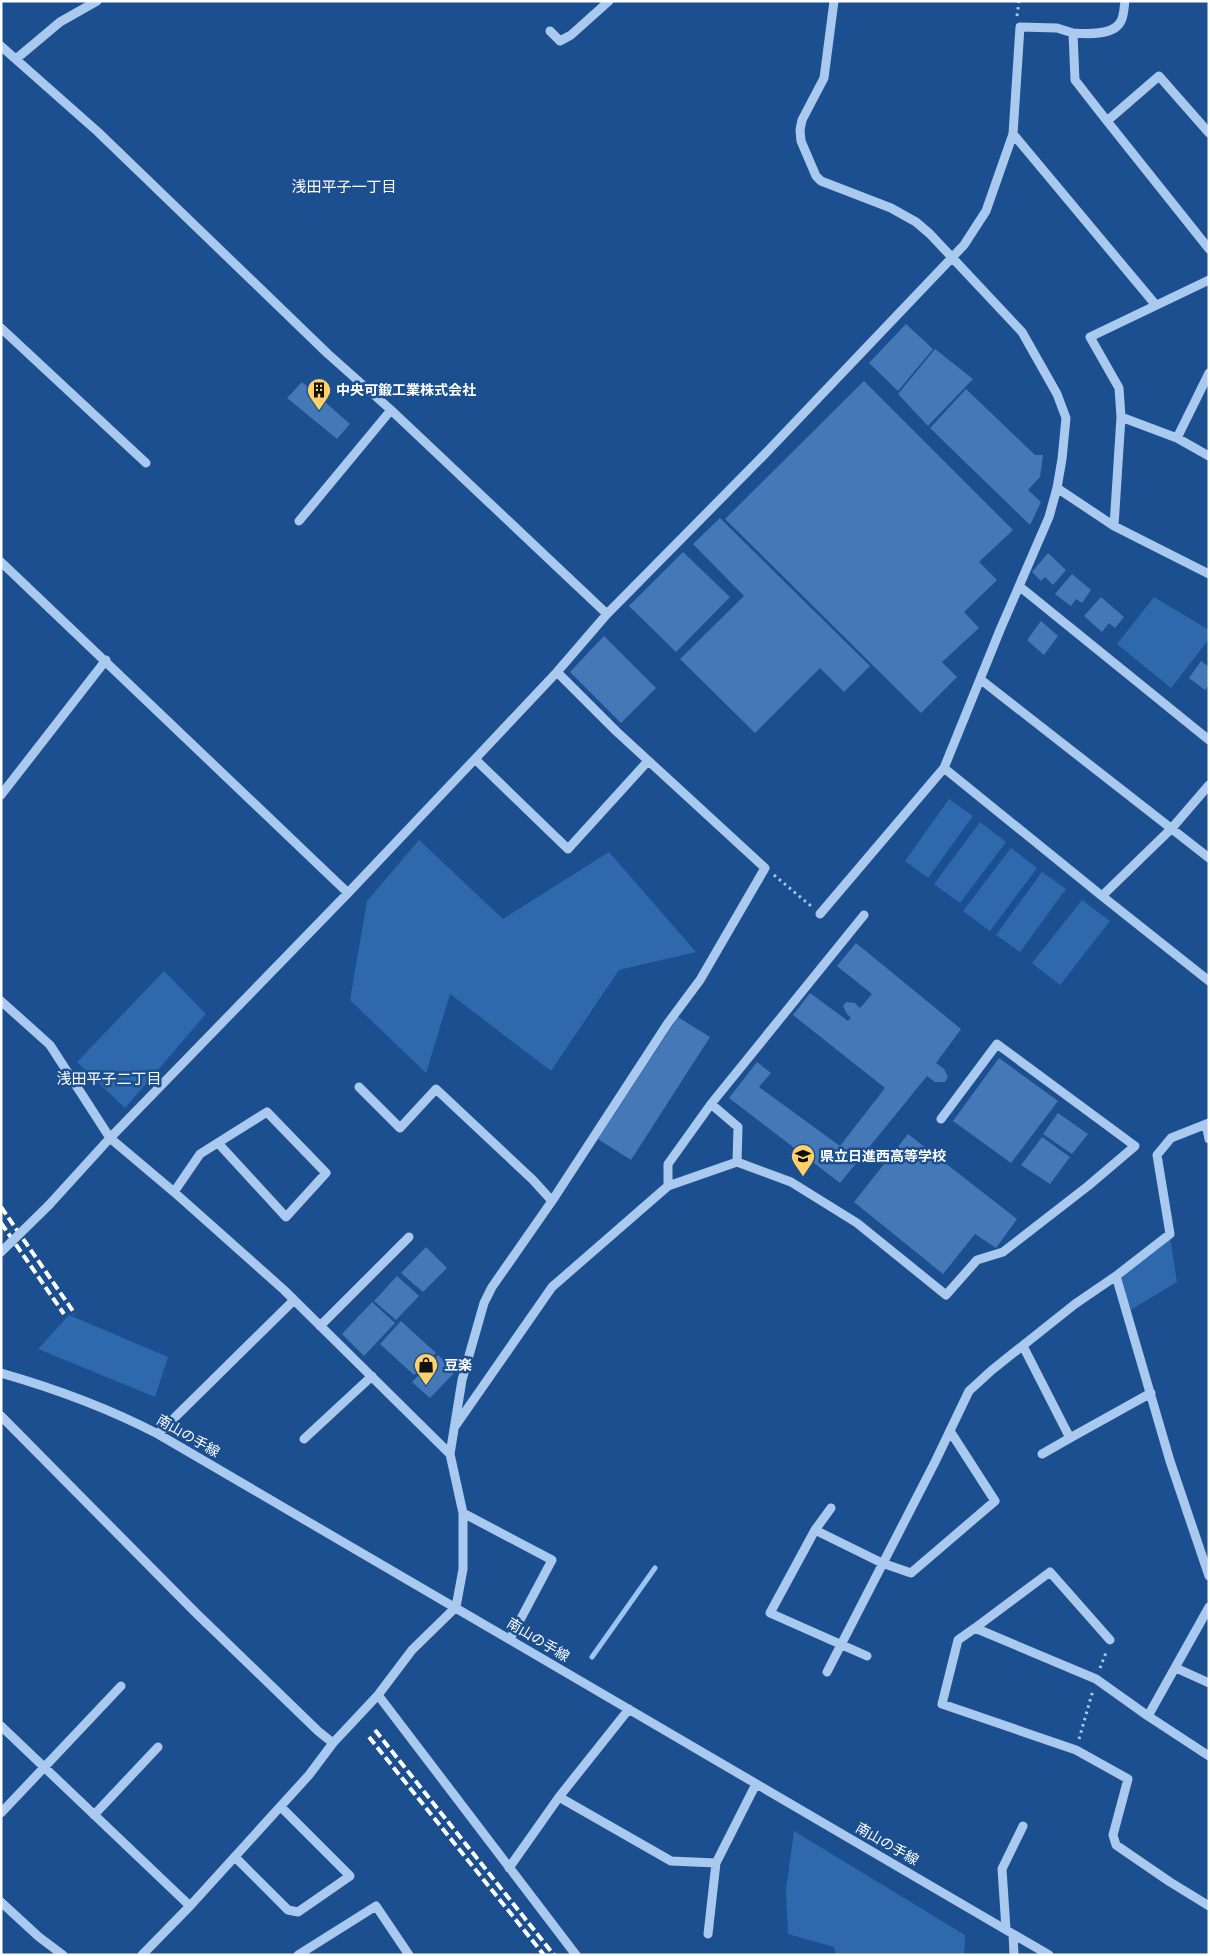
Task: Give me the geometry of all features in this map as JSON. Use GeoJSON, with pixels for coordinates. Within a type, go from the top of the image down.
{"type":"FeatureCollection","features":[{"type":"Feature","properties":{"kind":"street"},"geometry":{"type":"LineString","coordinates":[[16,59],[60,22],[97,1]]}},
{"type":"Feature","properties":{"kind":"street"},"geometry":{"type":"LineString","coordinates":[[550,31],[560,41],[571,35],[609,1]]}},
{"type":"Feature","properties":{"kind":"street"},"geometry":{"type":"LineString","coordinates":[[820,914],[944,768],[1048,518],[1057,488],[1066,418],[1057,394],[1022,332],[930,234],[916,222],[891,208],[829,185],[816,176],[801,141],[800,130],[802,120],[824,78],[834,1]]}},
{"type":"Feature","properties":{"kind":"street"},"geometry":{"type":"LineString","coordinates":[[1,1252],[49,1205],[110,1138],[348,894],[557,672],[607,614],[761,458],[964,245],[986,212],[1014,134],[1020,27],[1057,28],[1073,33],[1096,35],[1115,28],[1121,22],[1125,1]]}},
{"type":"Feature","properties":{"kind":"street"},"geometry":{"type":"LineString","coordinates":[[1073,33],[1075,80],[1209,249]]}},
{"type":"Feature","properties":{"kind":"street"},"geometry":{"type":"LineString","coordinates":[[1,46],[98,132],[321,347],[607,614]]}},
{"type":"Feature","properties":{"kind":"street"},"geometry":{"type":"LineString","coordinates":[[1107,121],[1159,76],[1209,133]]}},
{"type":"Feature","properties":{"kind":"street"},"geometry":{"type":"LineString","coordinates":[[1014,134],[1155,304]]}},
{"type":"Feature","properties":{"kind":"street"},"geometry":{"type":"LineString","coordinates":[[1114,526],[1121,417],[1119,388],[1090,337],[1155,304],[1209,280]]}},
{"type":"Feature","properties":{"kind":"street"},"geometry":{"type":"LineString","coordinates":[[1,328],[146,463]]}},
{"type":"Feature","properties":{"kind":"street"},"geometry":{"type":"LineString","coordinates":[[1177,438],[1209,373]]}},
{"type":"Feature","properties":{"kind":"street"},"geometry":{"type":"LineString","coordinates":[[299,522],[390,410]]}},
{"type":"Feature","properties":{"kind":"street"},"geometry":{"type":"LineString","coordinates":[[1121,417],[1177,438],[1209,456]]}},
{"type":"Feature","properties":{"kind":"street"},"geometry":{"type":"LineString","coordinates":[[1057,488],[1114,526],[1209,574]]}},
{"type":"Feature","properties":{"kind":"street"},"geometry":{"type":"LineString","coordinates":[[1,562],[106,660],[348,894]]}},
{"type":"Feature","properties":{"kind":"street"},"geometry":{"type":"LineString","coordinates":[[1019,586],[1209,740]]}},
{"type":"Feature","properties":{"kind":"street"},"geometry":{"type":"LineString","coordinates":[[1,795],[106,660]]}},
{"type":"Feature","properties":{"kind":"street"},"geometry":{"type":"LineString","coordinates":[[142,1955],[310,1776],[334,1743],[378,1695],[412,1650],[456,1607],[463,1569],[463,1513],[450,1454],[462,1380],[484,1303],[492,1287],[552,1201],[668,1023],[700,980],[766,868],[648,761],[557,672]]}},
{"type":"Feature","properties":{"kind":"street"},"geometry":{"type":"LineString","coordinates":[[980,679],[1209,858]]}},
{"type":"Feature","properties":{"kind":"street"},"geometry":{"type":"LineString","coordinates":[[475,758],[568,849],[648,761]]}},
{"type":"Feature","properties":{"kind":"street"},"geometry":{"type":"LineString","coordinates":[[944,768],[1209,981]]}},
{"type":"Feature","properties":{"kind":"street"},"geometry":{"type":"LineString","coordinates":[[1102,896],[1172,828],[1209,785]]}},
{"type":"Feature","properties":{"kind":"street"},"geometry":{"type":"LineString","coordinates":[[668,1186],[668,1164],[711,1104],[864,915]]}},
{"type":"Feature","properties":{"kind":"street"},"geometry":{"type":"LineString","coordinates":[[1,1001],[50,1045],[110,1138],[174,1192],[294,1300],[450,1454]]}},
{"type":"Feature","properties":{"kind":"street"},"geometry":{"type":"LineString","coordinates":[[454,1428],[552,1287],[668,1186],[737,1162],[791,1182],[849,1218],[946,1295],[976,1260],[1003,1252],[1088,1186],[1135,1146],[997,1044],[941,1119]]}},
{"type":"Feature","properties":{"kind":"street"},"geometry":{"type":"LineString","coordinates":[[359,1087],[400,1128],[436,1089],[533,1180],[552,1201]]}},
{"type":"Feature","properties":{"kind":"street"},"geometry":{"type":"LineString","coordinates":[[711,1104],[738,1127],[737,1162]]}},
{"type":"Feature","properties":{"kind":"street"},"geometry":{"type":"LineString","coordinates":[[174,1192],[200,1154],[267,1112],[326,1173],[286,1217],[218,1143]]}},
{"type":"Feature","properties":{"kind":"street"},"geometry":{"type":"LineString","coordinates":[[827,1672],[950,1431],[968,1391],[1075,1304],[1116,1276],[1170,1234],[1156,1155],[1171,1138],[1207,1124],[1209,1139]]}},
{"type":"Feature","properties":{"kind":"street"},"geometry":{"type":"LineString","coordinates":[[320,1326],[409,1237]]}},
{"type":"Feature","properties":{"kind":"street"},"geometry":{"type":"LineString","coordinates":[[1116,1276],[1170,1461],[1209,1576]]}},
{"type":"Feature","properties":{"kind":"street"},"geometry":{"type":"LineString","coordinates":[[158,1434],[294,1300]]}},
{"type":"Feature","properties":{"kind":"street"},"geometry":{"type":"LineString","coordinates":[[1024,1346],[1070,1438]]}},
{"type":"Feature","properties":{"kind":"street","name":"南山の手線"},"geometry":{"type":"LineString","coordinates":[[1,1373],[53,1387],[117,1413],[158,1434],[1049,1955]]}},
{"type":"Feature","properties":{"kind":"street"},"geometry":{"type":"LineString","coordinates":[[304,1439],[372,1376]]}},
{"type":"Feature","properties":{"kind":"street"},"geometry":{"type":"LineString","coordinates":[[1042,1454],[1151,1394]]}},
{"type":"Feature","properties":{"kind":"street"},"geometry":{"type":"LineString","coordinates":[[1,1416],[196,1613],[318,1731],[334,1743]]}},
{"type":"Feature","properties":{"kind":"street"},"geometry":{"type":"LineString","coordinates":[[816,1530],[882,1563],[911,1573],[995,1501],[950,1431]]}},
{"type":"Feature","properties":{"kind":"street"},"geometry":{"type":"LineString","coordinates":[[831,1508],[816,1530],[770,1613],[867,1656]]}},
{"type":"Feature","properties":{"kind":"street"},"geometry":{"type":"LineString","coordinates":[[463,1513],[552,1560],[510,1640]]}},
{"type":"Feature","properties":{"kind":"street"},"geometry":{"type":"LineString","coordinates":[[1110,1640],[1050,1572],[958,1640],[942,1704],[1076,1750],[1128,1779],[1113,1835],[1116,1845],[1209,1906]]}},
{"type":"Feature","properties":{"kind":"street"},"geometry":{"type":"LineString","coordinates":[[1148,1716],[1209,1607]]}},
{"type":"Feature","properties":{"kind":"street"},"geometry":{"type":"LineString","coordinates":[[975,1628],[1096,1679],[1209,1756]]}},
{"type":"Feature","properties":{"kind":"street"},"geometry":{"type":"LineString","coordinates":[[1176,1668],[1209,1683]]}},
{"type":"Feature","properties":{"kind":"street"},"geometry":{"type":"LineString","coordinates":[[1,1813],[121,1686]]}},
{"type":"Feature","properties":{"kind":"street"},"geometry":{"type":"LineString","coordinates":[[378,1695],[576,1955]]}},
{"type":"Feature","properties":{"kind":"street"},"geometry":{"type":"LineString","coordinates":[[509,1868],[559,1797],[629,1709]]}},
{"type":"Feature","properties":{"kind":"street"},"geometry":{"type":"LineString","coordinates":[[1,1726],[190,1906]]}},
{"type":"Feature","properties":{"kind":"street"},"geometry":{"type":"LineString","coordinates":[[94,1815],[158,1748]]}},
{"type":"Feature","properties":{"kind":"street"},"geometry":{"type":"LineString","coordinates":[[708,1934],[716,1863],[756,1784]]}},
{"type":"Feature","properties":{"kind":"street"},"geometry":{"type":"LineString","coordinates":[[559,1797],[671,1861],[716,1863]]}},
{"type":"Feature","properties":{"kind":"street"},"geometry":{"type":"LineString","coordinates":[[235,1857],[288,1910],[298,1912],[350,1876],[280,1807]]}},
{"type":"Feature","properties":{"kind":"street"},"geometry":{"type":"LineString","coordinates":[[1014,1955],[1009,1932],[1002,1870],[1023,1826]]}},
{"type":"Feature","properties":{"kind":"street"},"geometry":{"type":"LineString","coordinates":[[1,1902],[39,1937],[63,1955]]}},
{"type":"Feature","properties":{"kind":"street"},"geometry":{"type":"LineString","coordinates":[[298,1955],[376,1906],[409,1955]]}},
{"type":"Feature","properties":{"kind":"path"},"geometry":{"type":"LineString","coordinates":[[766,868],[802,899]]}},
{"type":"Feature","properties":{"kind":"path"},"geometry":{"type":"LineString","coordinates":[[1076,1750],[1096,1679],[1110,1640]]}},
{"type":"Feature","properties":{"kind":"shaded area"},"geometry":{"type":"Polygon","coordinates":[[[1154,597],[1209,630],[1209,639],[1171,688],[1117,644],[1154,597]]]}},
{"type":"Feature","properties":{"kind":"shaded area"},"geometry":{"type":"Polygon","coordinates":[[[949,799],[973,816],[928,878],[905,861],[949,799]]]}},
{"type":"Feature","properties":{"kind":"shaded area"},"geometry":{"type":"Polygon","coordinates":[[[980,822],[1006,842],[960,903],[934,884],[980,822]]]}},
{"type":"Feature","properties":{"kind":"shaded area"},"geometry":{"type":"Polygon","coordinates":[[[419,840],[503,919],[609,852],[696,952],[619,970],[551,1071],[450,994],[426,1073],[350,1000],[367,901],[419,840]]]}},
{"type":"Feature","properties":{"kind":"shaded area"},"geometry":{"type":"Polygon","coordinates":[[[1011,848],[1037,868],[990,931],[963,911],[1011,848]]]}},
{"type":"Feature","properties":{"kind":"shaded area"},"geometry":{"type":"Polygon","coordinates":[[[1042,872],[1066,889],[1020,952],[996,935],[1042,872]]]}},
{"type":"Feature","properties":{"kind":"shaded area"},"geometry":{"type":"Polygon","coordinates":[[[1082,900],[1110,921],[1060,985],[1032,963],[1082,900]]]}},
{"type":"Feature","properties":{"kind":"shaded area"},"geometry":{"type":"Polygon","coordinates":[[[164,971],[206,1014],[125,1108],[77,1062],[164,971]]]}},
{"type":"Feature","properties":{"kind":"shaded area"},"geometry":{"type":"Polygon","coordinates":[[[1170,1237],[1177,1282],[1129,1311],[1119,1277],[1170,1237]]]}},
{"type":"Feature","properties":{"kind":"shaded area"},"geometry":{"type":"Polygon","coordinates":[[[69,1315],[168,1357],[155,1397],[38,1349],[69,1315]]]}},
{"type":"Feature","properties":{"kind":"shaded area"},"geometry":{"type":"Polygon","coordinates":[[[794,1831],[965,1935],[964,1955],[836,1955],[834,1947],[788,1934],[786,1890],[794,1831]]]}},
{"type":"Feature","properties":{"kind":"building"},"geometry":{"type":"Polygon","coordinates":[[[906,324],[933,349],[898,391],[869,363],[906,324]]]}},
{"type":"Feature","properties":{"kind":"building"},"geometry":{"type":"Polygon","coordinates":[[[935,349],[973,379],[928,426],[898,394],[935,349]]]}},
{"type":"Feature","properties":{"kind":"building"},"geometry":{"type":"Polygon","coordinates":[[[864,381],[1013,530],[979,562],[997,580],[964,612],[979,628],[942,662],[957,677],[921,713],[725,519],[864,381]]]}},
{"type":"Feature","properties":{"kind":"building","name":"中央可鍛工業株式会社"},"geometry":{"type":"Polygon","coordinates":[[[302,382],[350,424],[337,439],[287,398],[302,382]]]}},
{"type":"Feature","properties":{"kind":"building"},"geometry":{"type":"Polygon","coordinates":[[[966,389],[1035,455],[1043,455],[1040,477],[1028,490],[1041,502],[1030,525],[930,428],[966,389]]]}},
{"type":"Feature","properties":{"kind":"building"},"geometry":{"type":"Polygon","coordinates":[[[720,518],[870,666],[844,692],[820,668],[755,733],[680,659],[744,596],[693,544],[720,518]]]}},
{"type":"Feature","properties":{"kind":"building"},"geometry":{"type":"Polygon","coordinates":[[[683,552],[730,597],[676,652],[629,606],[683,552]]]}},
{"type":"Feature","properties":{"kind":"building"},"geometry":{"type":"Polygon","coordinates":[[[1048,553],[1066,570],[1053,585],[1045,577],[1041,581],[1032,572],[1048,553]]]}},
{"type":"Feature","properties":{"kind":"building"},"geometry":{"type":"Polygon","coordinates":[[[1072,574],[1091,590],[1082,603],[1076,599],[1071,606],[1055,594],[1072,574]]]}},
{"type":"Feature","properties":{"kind":"building"},"geometry":{"type":"Polygon","coordinates":[[[1101,597],[1124,617],[1115,628],[1109,623],[1102,632],[1084,616],[1101,597]]]}},
{"type":"Feature","properties":{"kind":"building"},"geometry":{"type":"Polygon","coordinates":[[[1041,621],[1058,636],[1044,655],[1027,640],[1041,621]]]}},
{"type":"Feature","properties":{"kind":"building"},"geometry":{"type":"Polygon","coordinates":[[[604,636],[656,688],[621,723],[570,672],[604,636]]]}},
{"type":"Feature","properties":{"kind":"building"},"geometry":{"type":"Polygon","coordinates":[[[1201,661],[1209,667],[1209,685],[1205,690],[1189,678],[1201,661]]]}},
{"type":"Feature","properties":{"kind":"building"},"geometry":{"type":"Polygon","coordinates":[[[856,943],[961,1029],[936,1063],[944,1069],[948,1077],[945,1082],[935,1082],[927,1076],[840,1183],[729,1098],[757,1062],[771,1073],[759,1087],[840,1146],[885,1088],[793,1015],[810,993],[848,1021],[851,1018],[843,1006],[846,1002],[855,1003],[860,1008],[872,994],[837,966],[856,943]]]}},
{"type":"Feature","properties":{"kind":"building"},"geometry":{"type":"Polygon","coordinates":[[[678,1017],[710,1037],[631,1160],[598,1139],[678,1017]]]}},
{"type":"Feature","properties":{"kind":"building"},"geometry":{"type":"Polygon","coordinates":[[[999,1058],[1058,1101],[1011,1163],[953,1121],[999,1058]]]}},
{"type":"Feature","properties":{"kind":"building"},"geometry":{"type":"Polygon","coordinates":[[[1058,1113],[1088,1134],[1072,1154],[1043,1134],[1058,1113]]]}},
{"type":"Feature","properties":{"kind":"building"},"geometry":{"type":"Polygon","coordinates":[[[908,1134],[1017,1219],[996,1248],[975,1234],[943,1274],[854,1202],[908,1134]]]}},
{"type":"Feature","properties":{"kind":"building"},"geometry":{"type":"Polygon","coordinates":[[[1042,1137],[1070,1157],[1050,1184],[1021,1165],[1042,1137]]]}},
{"type":"Feature","properties":{"kind":"building"},"geometry":{"type":"Polygon","coordinates":[[[426,1247],[447,1268],[423,1292],[401,1273],[426,1247]]]}},
{"type":"Feature","properties":{"kind":"building"},"geometry":{"type":"Polygon","coordinates":[[[397,1276],[419,1296],[396,1320],[374,1301],[397,1276]]]}},
{"type":"Feature","properties":{"kind":"building"},"geometry":{"type":"Polygon","coordinates":[[[372,1302],[395,1323],[364,1356],[342,1334],[372,1302]]]}},
{"type":"Feature","properties":{"kind":"building"},"geometry":{"type":"Polygon","coordinates":[[[401,1321],[436,1353],[414,1375],[380,1344],[401,1321]]]}},
{"type":"Feature","properties":{"kind":"building"},"geometry":{"type":"Polygon","coordinates":[[[438,1355],[455,1372],[430,1398],[412,1382],[438,1355]]]}},
{"type":"Feature","properties":{"kind":"waterway"},"geometry":{"type":"LineString","coordinates":[[592,1657],[655,1568]]}},
{"type":"Feature","properties":{"kind":"railway"},"geometry":{"type":"LineString","coordinates":[[1,1207],[75,1314]]}},
{"type":"Feature","properties":{"kind":"railway"},"geometry":{"type":"LineString","coordinates":[[1,1223],[64,1314]]}},
{"type":"Feature","properties":{"kind":"railway"},"geometry":{"type":"LineString","coordinates":[[375,1730],[554,1955]]}},
{"type":"Feature","properties":{"kind":"railway"},"geometry":{"type":"LineString","coordinates":[[369,1737],[544,1955]]}},
{"type":"Feature","properties":{"kind":"place","name":"中央可鍛工業株式会社"},"geometry":{"type":"Point","coordinates":[319,411]}},
{"type":"Feature","properties":{"kind":"place","name":"県立日進西高等学校"},"geometry":{"type":"Point","coordinates":[803,1177]}},
{"type":"Feature","properties":{"kind":"place","name":"豆楽"},"geometry":{"type":"Point","coordinates":[426,1386]}},
{"type":"Feature","properties":{"kind":"district","name":"浅田平子一丁目"},"geometry":{"type":"Point","coordinates":[344,187]}},
{"type":"Feature","properties":{"kind":"district","name":"浅田平子二丁目"},"geometry":{"type":"Point","coordinates":[109,1079]}}]}
